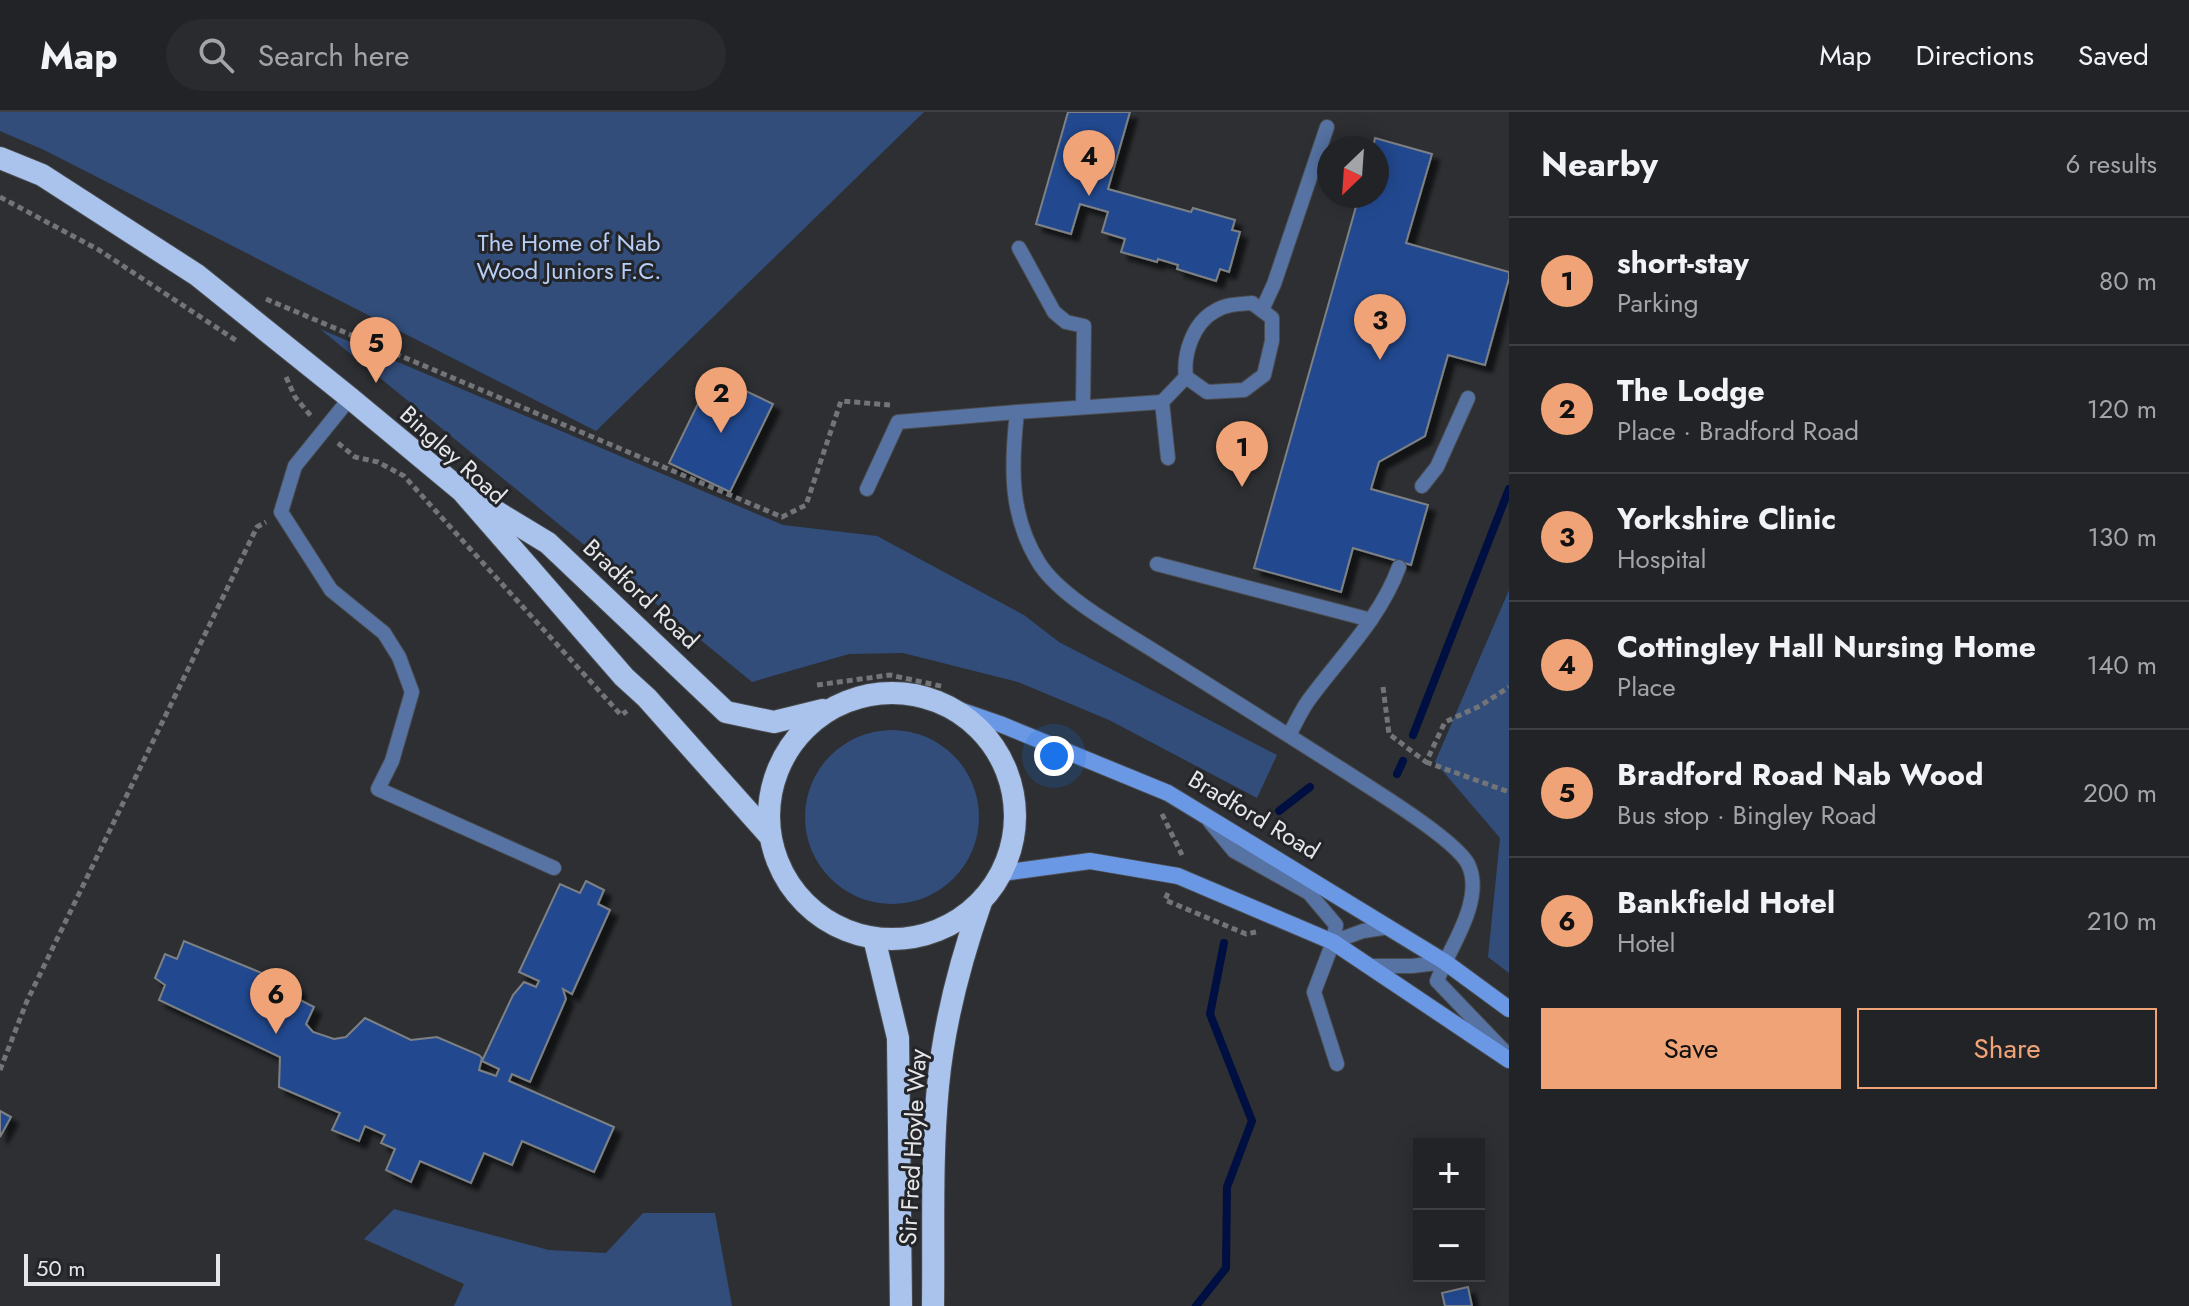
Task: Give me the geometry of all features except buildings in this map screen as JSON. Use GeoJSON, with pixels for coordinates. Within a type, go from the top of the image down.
{"type":"FeatureCollection","features":[{"type":"Feature","properties":{"kind":"highway","name":"Bingley Road"},"geometry":{"type":"LineString","coordinates":[[0,158],[42,175],[197,275],[462,491],[624,677],[647,698],[769,835]]}},
{"type":"Feature","properties":{"kind":"highway","name":"Bradford Road"},"geometry":{"type":"LineString","coordinates":[[462,491],[548,543],[726,712],[774,722],[831,708]]}},
{"type":"Feature","properties":{"kind":"highway"},"geometry":{"type":"LineString","coordinates":[[870,694],[949,697],[983,732],[1006,767],[1016,800],[1014,837],[1002,873],[982,901],[951,925],[913,938],[874,938],[837,926],[805,904],[782,872],[769,835],[770,797],[780,762],[802,731],[831,708],[870,694]]}},
{"type":"Feature","properties":{"kind":"highway","name":"Sir Fred Hoyle Way"},"geometry":{"type":"LineString","coordinates":[[933,1306],[935,1125],[942,1051],[955,982],[982,901]]}},
{"type":"Feature","properties":{"kind":"highway","name":"Sir Fred Hoyle Way"},"geometry":{"type":"LineString","coordinates":[[874,938],[898,1038],[901,1306]]}},
{"type":"Feature","properties":{"kind":"main road","name":"Bradford Road"},"geometry":{"type":"LineString","coordinates":[[949,697],[1000,724],[1168,793],[1445,962],[1509,1009]]}},
{"type":"Feature","properties":{"kind":"main road"},"geometry":{"type":"LineString","coordinates":[[1002,873],[1090,861],[1178,876],[1333,942],[1509,1058]]}},
{"type":"Feature","properties":{"kind":"lane"},"geometry":{"type":"LineString","coordinates":[[1262,310],[1274,284],[1327,127]]}},
{"type":"Feature","properties":{"kind":"lane"},"geometry":{"type":"LineString","coordinates":[[1019,248],[1054,312],[1066,322],[1084,326],[1083,407]]}},
{"type":"Feature","properties":{"kind":"lane"},"geometry":{"type":"LineString","coordinates":[[1252,303],[1272,318],[1272,341],[1264,375],[1244,390],[1207,392],[1186,377],[1184,364],[1188,346],[1213,311],[1229,305],[1252,303]]}},
{"type":"Feature","properties":{"kind":"lane"},"geometry":{"type":"LineString","coordinates":[[867,489],[898,422],[1162,402],[1186,377]]}},
{"type":"Feature","properties":{"kind":"lane"},"geometry":{"type":"LineString","coordinates":[[350,398],[295,466],[281,512],[331,590],[384,633],[399,657],[412,692],[392,761],[378,789],[554,868]]}},
{"type":"Feature","properties":{"kind":"lane"},"geometry":{"type":"LineString","coordinates":[[1422,486],[1437,467],[1468,398]]}},
{"type":"Feature","properties":{"kind":"lane"},"geometry":{"type":"LineString","coordinates":[[1162,402],[1168,458]]}},
{"type":"Feature","properties":{"kind":"lane"},"geometry":{"type":"LineString","coordinates":[[1017,412],[1012,454],[1016,505],[1025,538],[1055,584],[1118,628],[1390,800],[1459,851],[1469,866],[1472,881],[1470,900],[1463,925],[1437,981],[1509,1058]]}},
{"type":"Feature","properties":{"kind":"lane"},"geometry":{"type":"LineString","coordinates":[[1157,564],[1371,620]]}},
{"type":"Feature","properties":{"kind":"lane"},"geometry":{"type":"LineString","coordinates":[[1289,735],[1309,699],[1371,620],[1399,567]]}},
{"type":"Feature","properties":{"kind":"lane"},"geometry":{"type":"LineString","coordinates":[[1205,815],[1234,851],[1309,893],[1336,925],[1333,942],[1314,992],[1337,1064]]}},
{"type":"Feature","properties":{"kind":"lane"},"geometry":{"type":"LineString","coordinates":[[1333,942],[1363,931],[1389,927]]}},
{"type":"Feature","properties":{"kind":"lane"},"geometry":{"type":"LineString","coordinates":[[1368,966],[1445,962]]}},
{"type":"Feature","properties":{"kind":"path"},"geometry":{"type":"LineString","coordinates":[[262,298],[782,517],[806,505],[841,401],[901,406]]}},
{"type":"Feature","properties":{"kind":"path"},"geometry":{"type":"LineString","coordinates":[[0,1070],[27,1001],[257,527],[281,512]]}},
{"type":"Feature","properties":{"kind":"path"},"geometry":{"type":"LineString","coordinates":[[814,685],[890,675],[949,697]]}},
{"type":"Feature","properties":{"kind":"path"},"geometry":{"type":"LineString","coordinates":[[1383,687],[1389,734],[1426,762],[1509,792]]}},
{"type":"Feature","properties":{"kind":"path"},"geometry":{"type":"LineString","coordinates":[[1426,762],[1445,722],[1480,706],[1509,687]]}},
{"type":"Feature","properties":{"kind":"path"},"geometry":{"type":"LineString","coordinates":[[1168,793],[1161,811],[1184,860],[1165,900],[1246,934],[1292,925]]}},
{"type":"Feature","properties":{"kind":"green space","name":"The Home of Nab Wood Juniors F.C."},"geometry":{"type":"Polygon","coordinates":[[[0,112],[924,112],[596,431],[44,150],[0,131],[0,112]]]}},
{"type":"Feature","properties":{"kind":"green space"},"geometry":{"type":"Polygon","coordinates":[[[320,329],[783,525],[877,536],[1024,615],[1059,642],[1277,755],[1257,798],[1109,720],[1018,682],[903,653],[849,654],[752,682],[320,329]]]}},
{"type":"Feature","properties":{"kind":"green space"},"geometry":{"type":"Polygon","coordinates":[[[1509,590],[1509,973],[1488,957],[1500,838],[1435,762],[1509,590]]]}},
{"type":"Feature","properties":{"kind":"green space"},"geometry":{"type":"Polygon","coordinates":[[[892,730],[925,736],[954,755],[973,784],[979,817],[973,850],[954,879],[925,898],[892,904],[859,898],[830,879],[811,850],[805,817],[811,784],[830,755],[859,736],[892,730]]]}},
{"type":"Feature","properties":{"kind":"green space"},"geometry":{"type":"Polygon","coordinates":[[[394,1209],[549,1250],[606,1253],[643,1213],[715,1213],[732,1306],[454,1306],[464,1284],[364,1239],[394,1209]]]}},
{"type":"Feature","properties":{"kind":"waterway"},"geometry":{"type":"LineString","coordinates":[[1413,735],[1509,489]]}},
{"type":"Feature","properties":{"kind":"waterway"},"geometry":{"type":"LineString","coordinates":[[1397,774],[1403,761]]}},
{"type":"Feature","properties":{"kind":"waterway"},"geometry":{"type":"LineString","coordinates":[[1279,811],[1310,787]]}},
{"type":"Feature","properties":{"kind":"waterway"},"geometry":{"type":"LineString","coordinates":[[1196,1306],[1226,1268],[1227,1187],[1252,1121],[1210,1014],[1224,943]]}},
{"type":"Feature","properties":{"kind":"place","name":"Cottingley Hall Nursing Home"},"geometry":{"type":"Point","coordinates":[1089,196]}},
{"type":"Feature","properties":{"kind":"place","name":"Yorkshire Clinic"},"geometry":{"type":"Point","coordinates":[1380,360]}},
{"type":"Feature","properties":{"kind":"place","name":"Bradford Road Nab Wood"},"geometry":{"type":"Point","coordinates":[376,383]}},
{"type":"Feature","properties":{"kind":"place","name":"The Lodge"},"geometry":{"type":"Point","coordinates":[721,433]}},
{"type":"Feature","properties":{"kind":"place","name":"short-stay"},"geometry":{"type":"Point","coordinates":[1242,487]}},
{"type":"Feature","properties":{"kind":"place","name":"Bankfield Hotel"},"geometry":{"type":"Point","coordinates":[276,1034]}}]}
